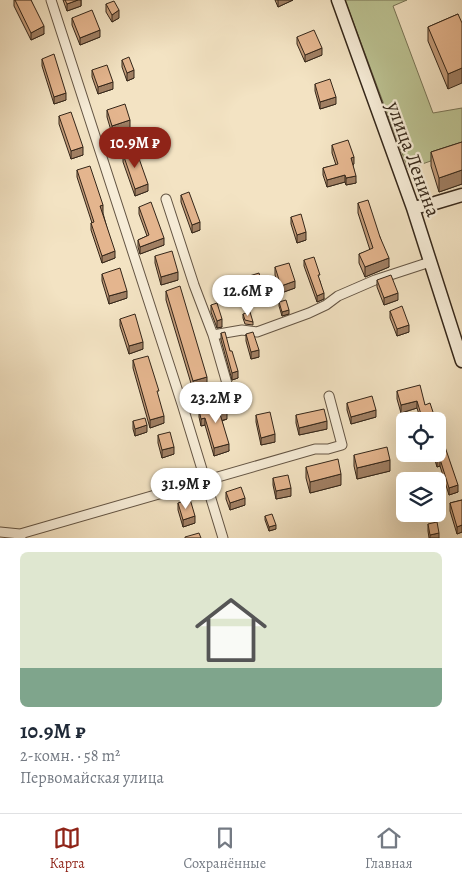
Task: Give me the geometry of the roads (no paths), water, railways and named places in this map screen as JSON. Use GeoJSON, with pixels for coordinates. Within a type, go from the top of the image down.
{"type":"FeatureCollection","features":[{"type":"Feature","properties":{"kind":"main road","name":"улица Ленина"},"geometry":{"type":"LineString","coordinates":[[338,0],[413,208],[462,361]]}},
{"type":"Feature","properties":{"kind":"main road"},"geometry":{"type":"LineString","coordinates":[[413,208],[435,204],[462,195]]}},
{"type":"Feature","properties":{"kind":"street"},"geometry":{"type":"LineString","coordinates":[[51,0],[182,404],[223,538]]}},
{"type":"Feature","properties":{"kind":"street"},"geometry":{"type":"LineString","coordinates":[[166,198],[194,285],[213,335],[228,387],[182,404]]}},
{"type":"Feature","properties":{"kind":"street"},"geometry":{"type":"LineString","coordinates":[[213,335],[242,330],[257,332],[309,313],[326,305],[338,296],[375,280],[430,262]]}},
{"type":"Feature","properties":{"kind":"street"},"geometry":{"type":"LineString","coordinates":[[0,532],[20,536],[315,449],[328,449],[342,445],[329,396]]}}]}
